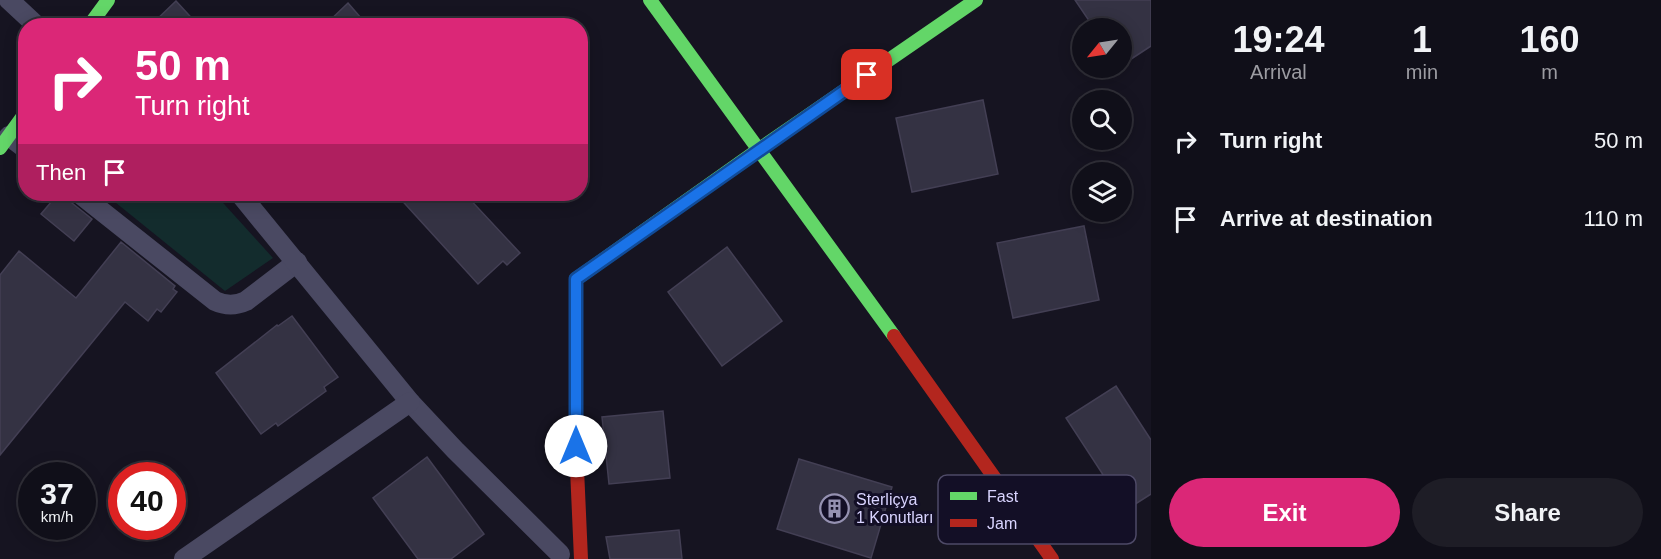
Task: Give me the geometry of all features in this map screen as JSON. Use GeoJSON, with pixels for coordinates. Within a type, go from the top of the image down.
{"type":"FeatureCollection","features":[{"type":"Feature","properties":{"kind":"street"},"geometry":{"type":"LineString","coordinates":[[9,0],[28,18]]}},
{"type":"Feature","properties":{"kind":"street"},"geometry":{"type":"LineString","coordinates":[[97,18],[108,0]]}},
{"type":"Feature","properties":{"kind":"street"},"geometry":{"type":"LineString","coordinates":[[650,0],[992,475]]}},
{"type":"Feature","properties":{"kind":"street"},"geometry":{"type":"LineString","coordinates":[[246,201],[410,402],[554,556],[581,552],[576,446],[576,279],[976,0]]}},
{"type":"Feature","properties":{"kind":"street"},"geometry":{"type":"LineString","coordinates":[[4,142],[18,123]]}},
{"type":"Feature","properties":{"kind":"street"},"geometry":{"type":"LineString","coordinates":[[90,201],[222,305],[239,305],[246,301],[297,262]]}},
{"type":"Feature","properties":{"kind":"street"},"geometry":{"type":"LineString","coordinates":[[184,559],[410,402]]}},
{"type":"Feature","properties":{"kind":"street"},"geometry":{"type":"LineString","coordinates":[[1041,544],[1052,559]]}},
{"type":"Feature","properties":{"kind":"green space"},"geometry":{"type":"Polygon","coordinates":[[[114,201],[221,201],[273,258],[225,291],[114,201]]]}},
{"type":"Feature","properties":{"kind":"building"},"geometry":{"type":"Polygon","coordinates":[[[1075,0],[1151,0],[1151,46],[1132,58],[1132,18],[1087,18],[1075,0]]]}},
{"type":"Feature","properties":{"kind":"building"},"geometry":{"type":"Polygon","coordinates":[[[176,1],[192,18],[158,18],[176,1]]]}},
{"type":"Feature","properties":{"kind":"building"},"geometry":{"type":"Polygon","coordinates":[[[348,3],[361,18],[332,18],[348,3]]]}},
{"type":"Feature","properties":{"kind":"building"},"geometry":{"type":"Polygon","coordinates":[[[983,100],[998,174],[912,192],[896,118],[983,100]]]}},
{"type":"Feature","properties":{"kind":"building"},"geometry":{"type":"Polygon","coordinates":[[[52,201],[71,201],[92,219],[74,241],[41,214],[52,201]]]}},
{"type":"Feature","properties":{"kind":"building"},"geometry":{"type":"Polygon","coordinates":[[[402,201],[472,201],[520,253],[507,265],[503,261],[478,284],[402,201]]]}},
{"type":"Feature","properties":{"kind":"building"},"geometry":{"type":"Polygon","coordinates":[[[1084,226],[1099,300],[1013,318],[997,243],[1084,226]]]}},
{"type":"Feature","properties":{"kind":"building"},"geometry":{"type":"Polygon","coordinates":[[[121,242],[175,286],[173,289],[177,292],[161,312],[157,309],[148,321],[125,302],[0,455],[0,275],[19,251],[76,298],[121,242]]]}},
{"type":"Feature","properties":{"kind":"building"},"geometry":{"type":"Polygon","coordinates":[[[727,247],[782,321],[722,366],[668,292],[727,247]]]}},
{"type":"Feature","properties":{"kind":"building"},"geometry":{"type":"Polygon","coordinates":[[[292,316],[338,377],[324,387],[326,391],[278,426],[276,423],[261,434],[216,373],[277,325],[292,316]]]}},
{"type":"Feature","properties":{"kind":"building"},"geometry":{"type":"Polygon","coordinates":[[[1116,386],[1151,440],[1151,494],[1136,504],[1136,475],[1103,475],[1066,418],[1116,386]]]}},
{"type":"Feature","properties":{"kind":"building"},"geometry":{"type":"Polygon","coordinates":[[[663,411],[670,478],[609,484],[602,417],[663,411]]]}},
{"type":"Feature","properties":{"kind":"building"},"geometry":{"type":"Polygon","coordinates":[[[427,457],[484,534],[451,559],[418,559],[373,498],[427,457]]]}},
{"type":"Feature","properties":{"kind":"building","name":"Sterliçya 1 Konutları"},"geometry":{"type":"Polygon","coordinates":[[[799,459],[892,487],[871,558],[777,529],[799,459]]]}},
{"type":"Feature","properties":{"kind":"building"},"geometry":{"type":"Polygon","coordinates":[[[679,530],[682,559],[610,559],[606,537],[679,530]]]}},
{"type":"Feature","properties":{"kind":"traffic: fast"},"geometry":{"type":"LineString","coordinates":[[95,18],[108,0]]}},
{"type":"Feature","properties":{"kind":"traffic: fast"},"geometry":{"type":"LineString","coordinates":[[650,0],[894,336]]}},
{"type":"Feature","properties":{"kind":"traffic: fast"},"geometry":{"type":"LineString","coordinates":[[576,324],[576,279],[976,0]]}},
{"type":"Feature","properties":{"kind":"traffic: fast"},"geometry":{"type":"LineString","coordinates":[[0,148],[18,123]]}},
{"type":"Feature","properties":{"kind":"traffic: jam"},"geometry":{"type":"LineString","coordinates":[[576,324],[576,446],[581,559]]}},
{"type":"Feature","properties":{"kind":"traffic: jam"},"geometry":{"type":"LineString","coordinates":[[894,336],[992,475]]}},
{"type":"Feature","properties":{"kind":"traffic: jam"},"geometry":{"type":"LineString","coordinates":[[1041,544],[1052,559]]}},
{"type":"Feature","properties":{"kind":"place","name":"Sterliçya 1 Konutları"},"geometry":{"type":"Point","coordinates":[835,508]}},
{"type":"Feature","properties":{"kind":"route"},"geometry":{"type":"LineString","coordinates":[[576,446],[576,279],[867,75]]}}]}
